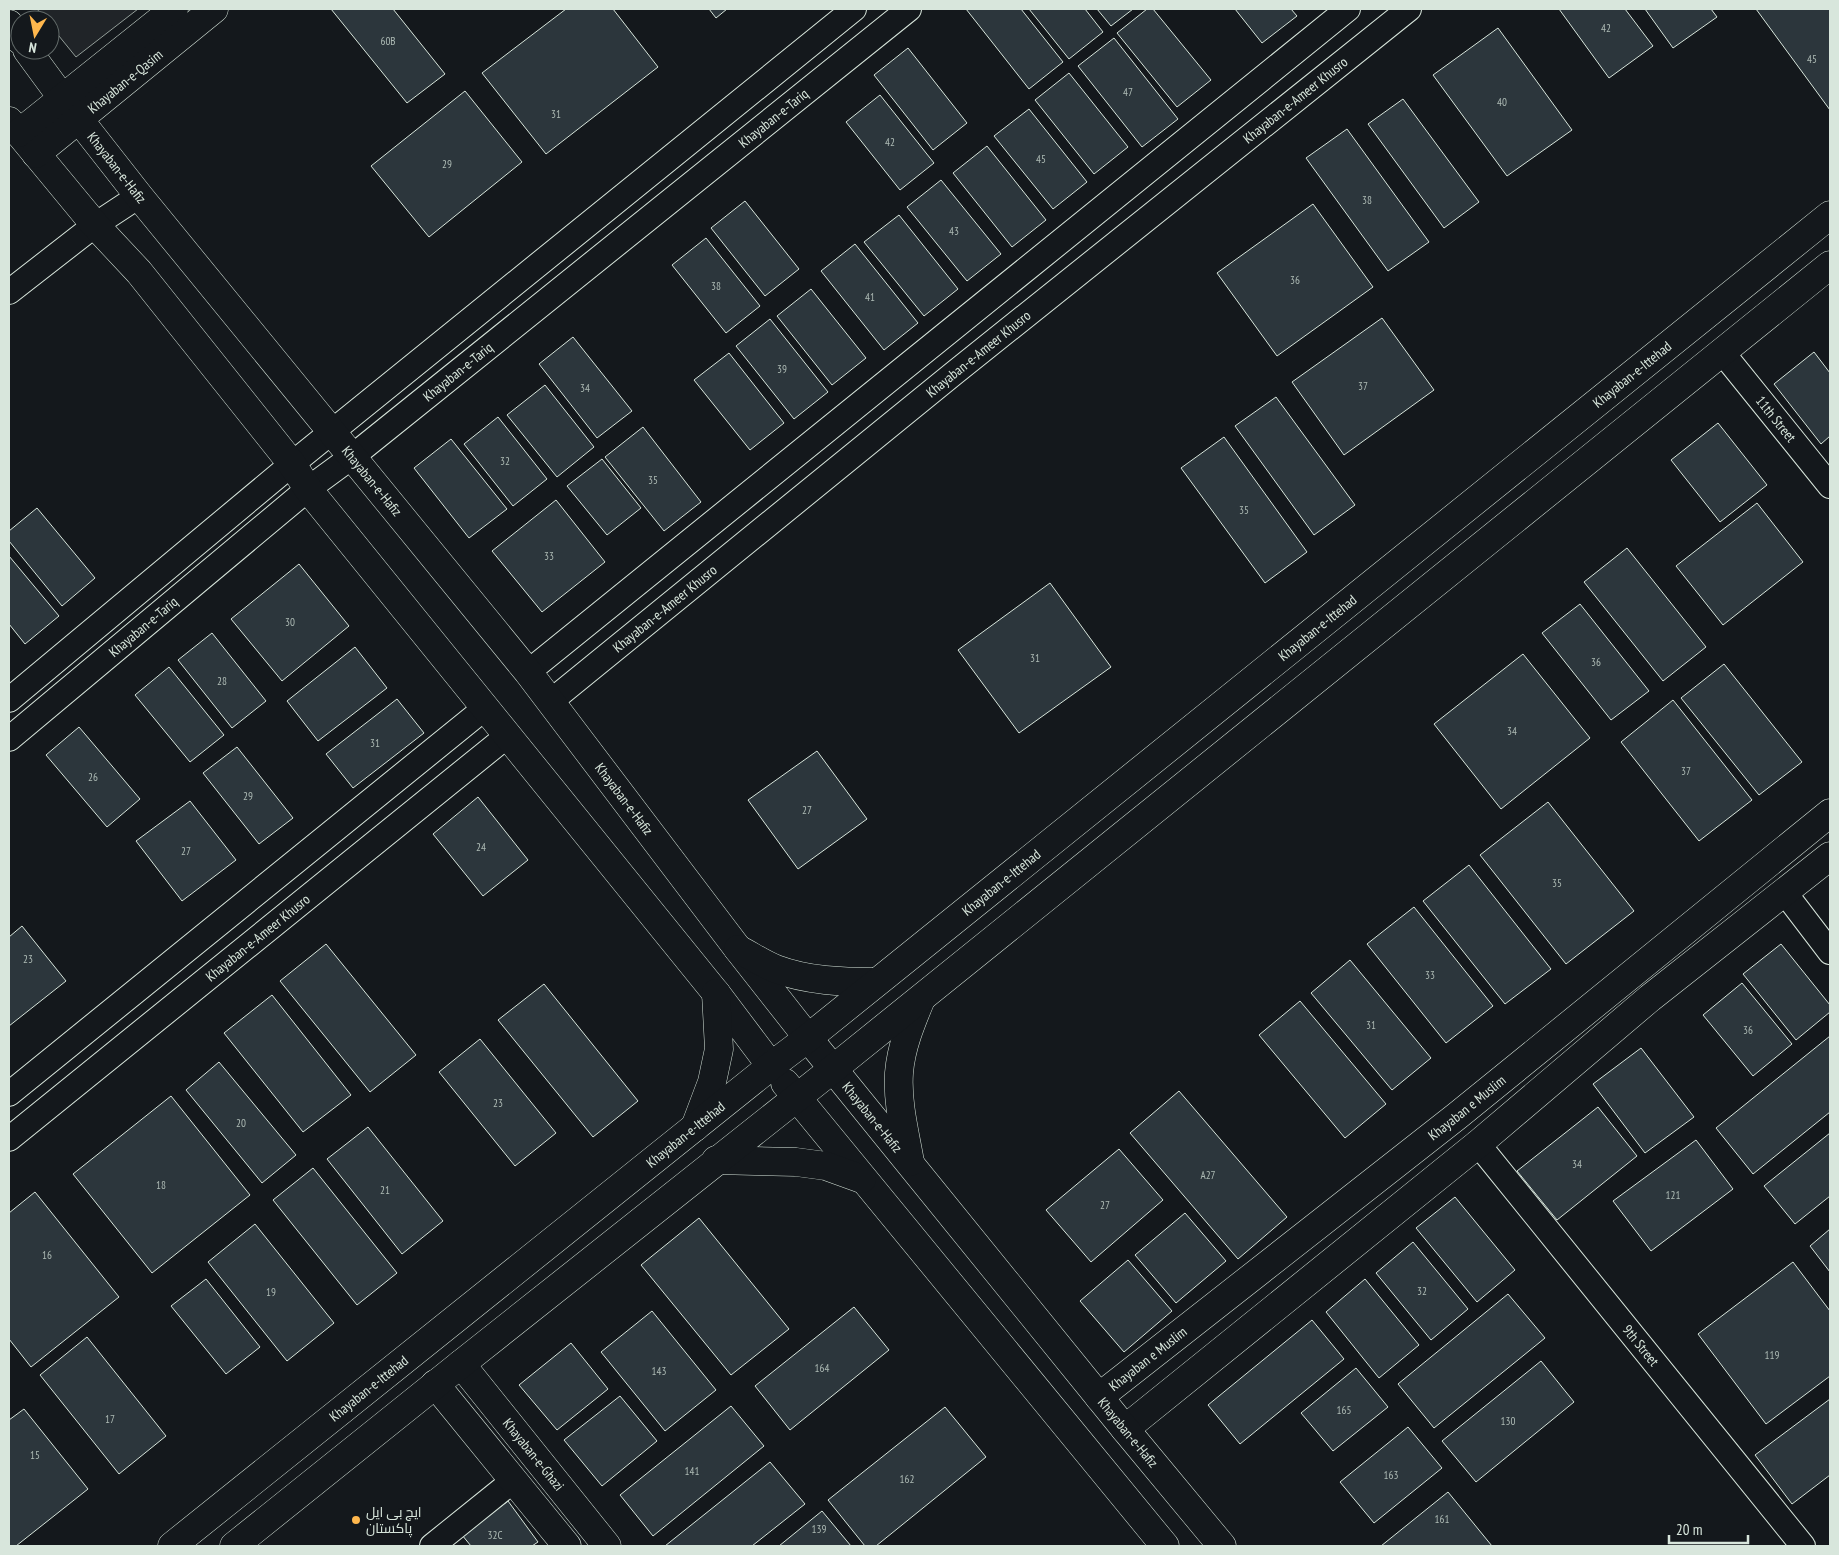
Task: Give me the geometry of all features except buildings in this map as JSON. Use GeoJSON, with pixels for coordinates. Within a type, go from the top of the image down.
{"type":"FeatureCollection","features":[{"type":"Feature","properties":{"kind":"main road","name":"Khayaban-e-Qasim"},"geometry":{"type":"LineString","coordinates":[[36,154],[71,110],[174,9]]}},
{"type":"Feature","properties":{"kind":"main road","name":"Khayaban-e-Qasim"},"geometry":{"type":"LineString","coordinates":[[14,127],[71,110],[214,9]]}},
{"type":"Feature","properties":{"kind":"main road","name":"Khayaban-e-Hafiz"},"geometry":{"type":"LineString","coordinates":[[34,60],[139,196],[528,672],[738,949],[808,1038],[1125,1430],[1222,1546]]}},
{"type":"Feature","properties":{"kind":"main road"},"geometry":{"type":"LineString","coordinates":[[14,127],[95,225],[139,272],[292,464],[308,489],[716,993],[771,1066],[1165,1546]]}},
{"type":"Feature","properties":{"kind":"main road","name":"Khayaban-e-Ittehad"},"geometry":{"type":"LineString","coordinates":[[172,1546],[808,1038],[1830,215]]}},
{"type":"Feature","properties":{"kind":"main road"},"geometry":{"type":"LineString","coordinates":[[234,1546],[716,1160],[922,998],[1830,265]]}},
{"type":"Feature","properties":{"kind":"main road","name":"Khayaban e Muslim"},"geometry":{"type":"LineString","coordinates":[[1099,1397],[1457,1116],[1830,813]]}},
{"type":"Feature","properties":{"kind":"main road"},"geometry":{"type":"LineString","coordinates":[[1125,1430],[1478,1144],[1650,998],[1830,856]]}},
{"type":"Feature","properties":{"kind":"main road"},"geometry":{"type":"LineString","coordinates":[[738,949],[775,969],[806,977],[836,982],[876,982]]}},
{"type":"Feature","properties":{"kind":"main road"},"geometry":{"type":"LineString","coordinates":[[1629,975],[1650,998]]}},
{"type":"Feature","properties":{"kind":"main road"},"geometry":{"type":"LineString","coordinates":[[694,1128],[712,1082],[719,1049],[716,993]]}},
{"type":"Feature","properties":{"kind":"main road"},"geometry":{"type":"LineString","coordinates":[[911,1164],[900,1104],[899,1074],[906,1036],[922,998]]}},
{"type":"Feature","properties":{"kind":"main road"},"geometry":{"type":"LineString","coordinates":[[716,1160],[796,1162],[826,1166],[864,1180]]}},
{"type":"Feature","properties":{"kind":"main road","name":"Khayaban-e-Ghazi"},"geometry":{"type":"LineString","coordinates":[[461,1364],[607,1546]]}},
{"type":"Feature","properties":{"kind":"main road"},"geometry":{"type":"LineString","coordinates":[[435,1384],[567,1546]]}},
{"type":"Feature","properties":{"kind":"street"},"geometry":{"type":"LineString","coordinates":[[9,700],[292,464],[854,9]]}},
{"type":"Feature","properties":{"kind":"street","name":"Khayaban-e-Tariq"},"geometry":{"type":"LineString","coordinates":[[9,739],[308,489],[353,456],[910,9]]}},
{"type":"Feature","properties":{"kind":"street"},"geometry":{"type":"LineString","coordinates":[[528,672],[1348,9]]}},
{"type":"Feature","properties":{"kind":"street"},"geometry":{"type":"LineString","coordinates":[[1375,9],[1382,21],[1379,33]]}},
{"type":"Feature","properties":{"kind":"street","name":"Khayaban-e-Ameer Khusro"},"geometry":{"type":"LineString","coordinates":[[550,702],[946,380],[1409,9]]}},
{"type":"Feature","properties":{"kind":"street"},"geometry":{"type":"LineString","coordinates":[[9,292],[95,225],[139,196]]}},
{"type":"Feature","properties":{"kind":"street","name":"11th Street"},"geometry":{"type":"LineString","coordinates":[[1722,352],[1830,486]]}},
{"type":"Feature","properties":{"kind":"street"},"geometry":{"type":"LineString","coordinates":[[9,1094],[485,708]]}},
{"type":"Feature","properties":{"kind":"street","name":"Khayaban-e-Ameer Khusro"},"geometry":{"type":"LineString","coordinates":[[17,1132],[507,736]]}},
{"type":"Feature","properties":{"kind":"street"},"geometry":{"type":"LineString","coordinates":[[1785,893],[1830,952]]}},
{"type":"Feature","properties":{"kind":"street"},"geometry":{"type":"LineString","coordinates":[[9,1105],[17,1132]]}},
{"type":"Feature","properties":{"kind":"street","name":"9th Street"},"geometry":{"type":"LineString","coordinates":[[1478,1144],[1803,1546]]}},
{"type":"Feature","properties":{"kind":"street"},"geometry":{"type":"LineString","coordinates":[[443,1543],[514,1480]]}},
{"type":"Feature","properties":{"kind":"shaded area"},"geometry":{"type":"Polygon","coordinates":[[[138,9],[76,57],[60,37],[60,10],[38,10],[138,9]]]}},
{"type":"Feature","properties":{"kind":"place","name":"ایچ بی ایل پاکستان"},"geometry":{"type":"Point","coordinates":[356,1520]}}]}
